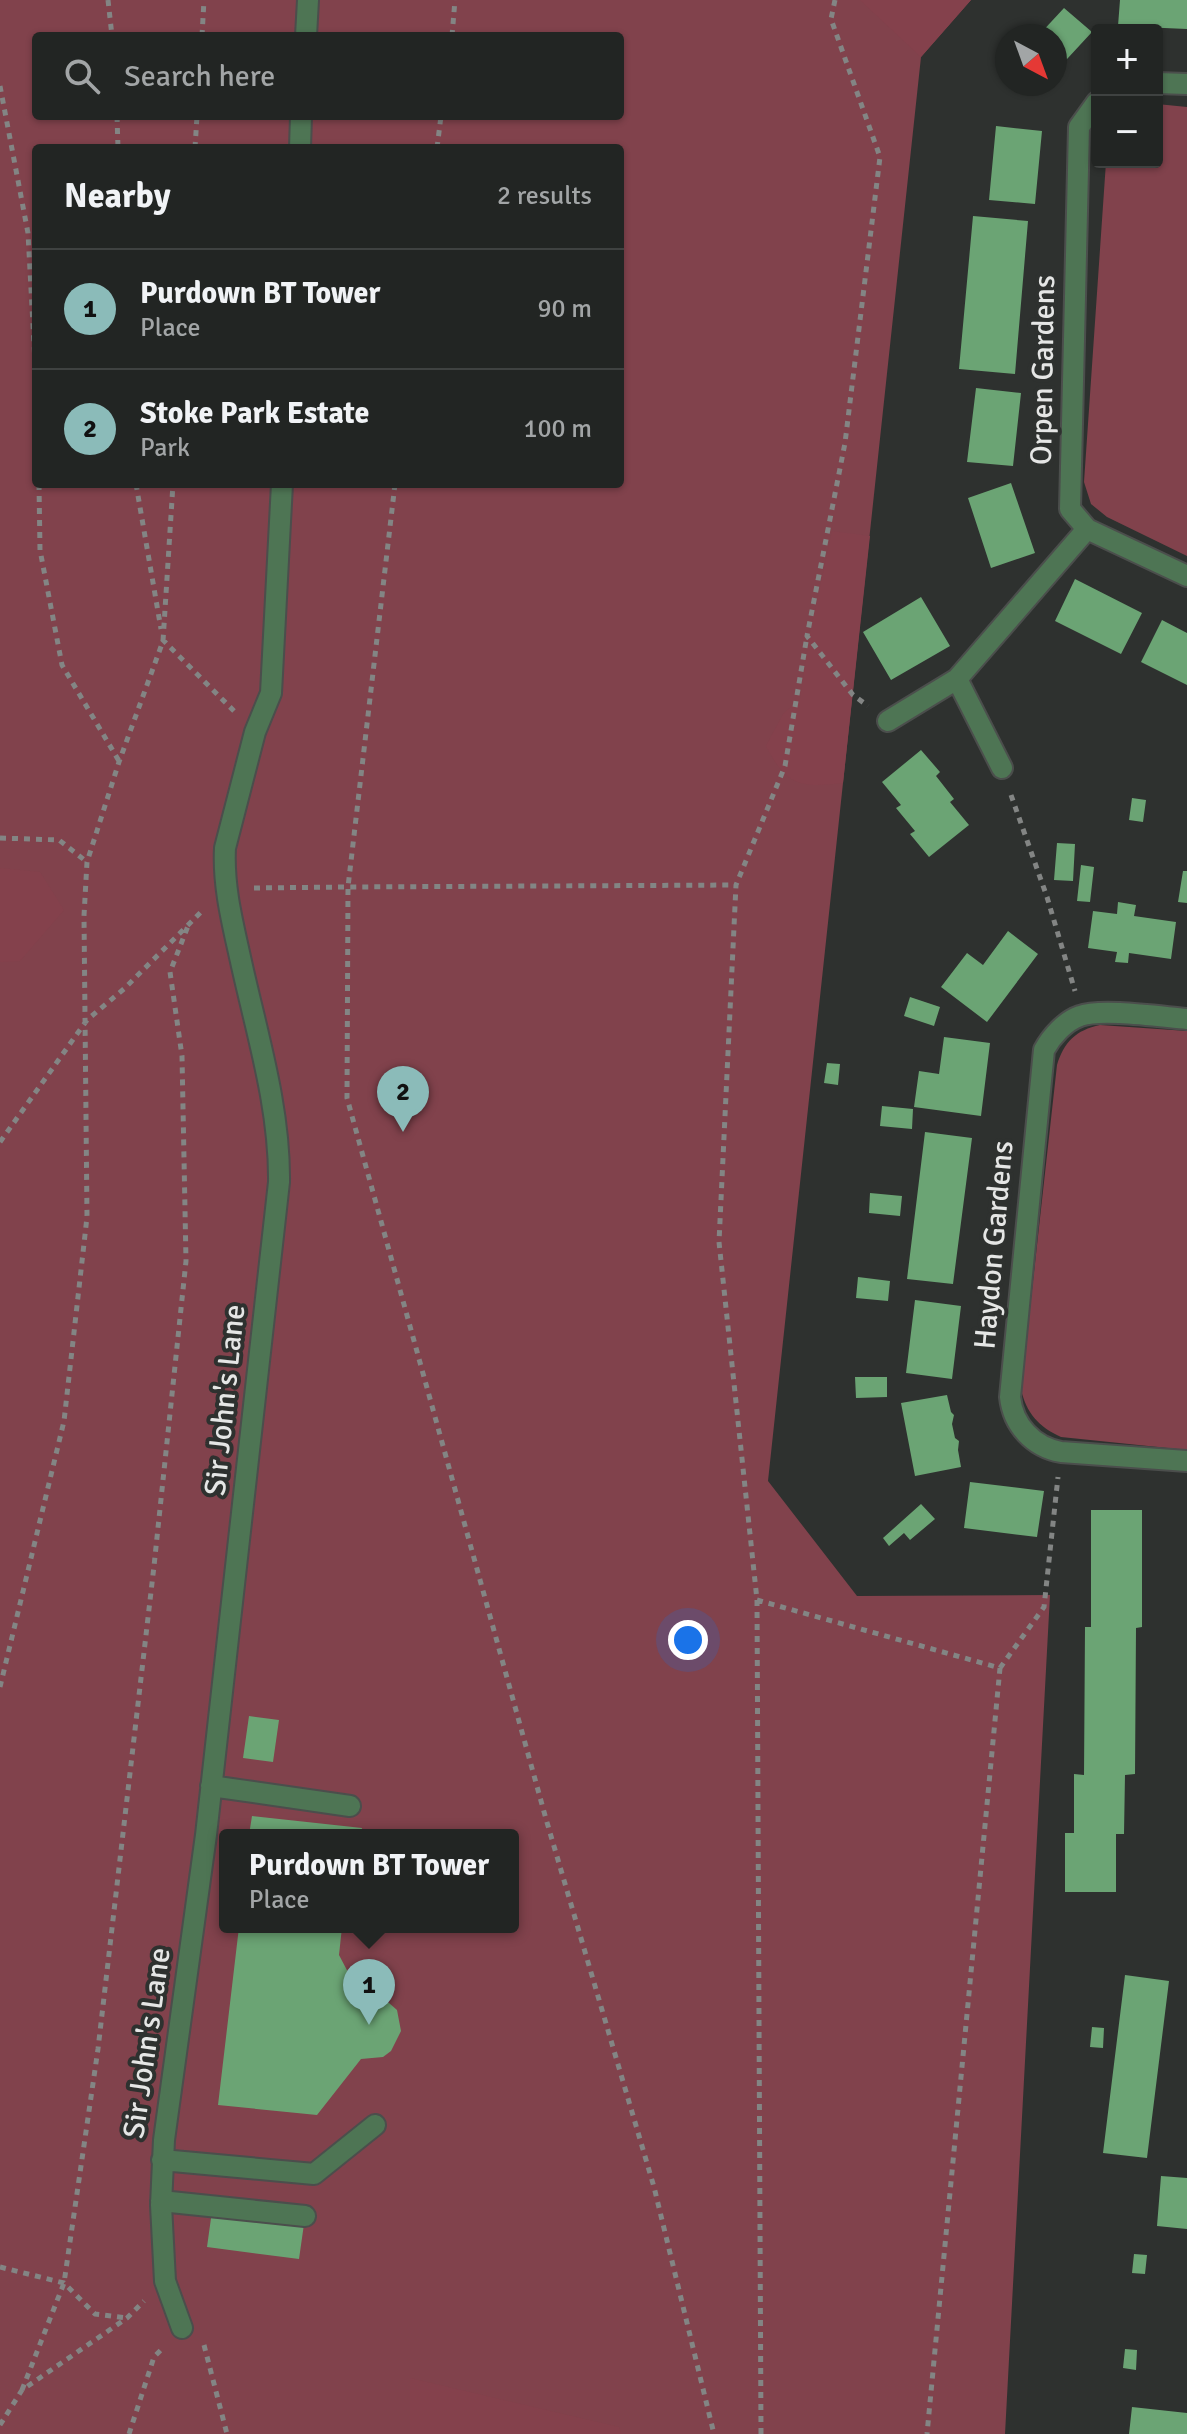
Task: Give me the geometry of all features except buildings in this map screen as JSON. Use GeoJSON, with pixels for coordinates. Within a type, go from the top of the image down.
{"type":"FeatureCollection","features":[{"type":"Feature","properties":{"kind":"street"},"geometry":{"type":"LineString","coordinates":[[306,32],[308,0]]}},
{"type":"Feature","properties":{"kind":"street"},"geometry":{"type":"LineString","coordinates":[[1163,83],[1187,84]]}},
{"type":"Feature","properties":{"kind":"street","name":"Orpen Gardens"},"geometry":{"type":"LineString","coordinates":[[1087,529],[1070,509],[1079,127],[1091,110]]}},
{"type":"Feature","properties":{"kind":"street"},"geometry":{"type":"LineString","coordinates":[[300,144],[301,120]]}},
{"type":"Feature","properties":{"kind":"street","name":"Sir John's Lane"},"geometry":{"type":"LineString","coordinates":[[182,2328],[165,2281],[162,2160],[211,1786],[279,1182],[278,1132],[227,889],[225,848],[255,732],[271,693],[282,488]]}},
{"type":"Feature","properties":{"kind":"street"},"geometry":{"type":"LineString","coordinates":[[888,721],[957,679],[1087,529],[1187,576]]}},
{"type":"Feature","properties":{"kind":"street"},"geometry":{"type":"LineString","coordinates":[[957,679],[1002,768]]}},
{"type":"Feature","properties":{"kind":"street"},"geometry":{"type":"LineString","coordinates":[[1082,1015],[1187,1019]]}},
{"type":"Feature","properties":{"kind":"street","name":"Haydon Gardens"},"geometry":{"type":"LineString","coordinates":[[1082,1015],[1065,1025],[1049,1041],[1042,1060],[1010,1397],[1015,1418],[1024,1432],[1037,1443],[1061,1452],[1187,1461]]}},
{"type":"Feature","properties":{"kind":"street"},"geometry":{"type":"LineString","coordinates":[[211,1786],[350,1806]]}},
{"type":"Feature","properties":{"kind":"street"},"geometry":{"type":"LineString","coordinates":[[162,2160],[314,2174],[375,2125]]}},
{"type":"Feature","properties":{"kind":"street"},"geometry":{"type":"LineString","coordinates":[[161,2201],[305,2216]]}},
{"type":"Feature","properties":{"kind":"path"},"geometry":{"type":"LineString","coordinates":[[108,0],[112,32]]}},
{"type":"Feature","properties":{"kind":"path"},"geometry":{"type":"LineString","coordinates":[[202,32],[204,0]]}},
{"type":"Feature","properties":{"kind":"path"},"geometry":{"type":"LineString","coordinates":[[452,32],[455,0]]}},
{"type":"Feature","properties":{"kind":"path"},"geometry":{"type":"LineString","coordinates":[[761,2434],[757,1600],[719,1242],[736,885],[785,766],[845,443],[880,157],[831,19],[835,0]]}},
{"type":"Feature","properties":{"kind":"path"},"geometry":{"type":"LineString","coordinates":[[0,86],[28,233],[32,307]]}},
{"type":"Feature","properties":{"kind":"path"},"geometry":{"type":"LineString","coordinates":[[117,120],[118,144]]}},
{"type":"Feature","properties":{"kind":"path"},"geometry":{"type":"LineString","coordinates":[[195,144],[197,120]]}},
{"type":"Feature","properties":{"kind":"path"},"geometry":{"type":"LineString","coordinates":[[438,144],[440,120]]}},
{"type":"Feature","properties":{"kind":"path"},"geometry":{"type":"LineString","coordinates":[[39,488],[40,550],[62,665],[119,762]]}},
{"type":"Feature","properties":{"kind":"path"},"geometry":{"type":"LineString","coordinates":[[137,488],[163,641],[255,732]]}},
{"type":"Feature","properties":{"kind":"path"},"geometry":{"type":"LineString","coordinates":[[0,1687],[64,1421],[87,1217],[84,916],[87,862],[163,641],[173,488]]}},
{"type":"Feature","properties":{"kind":"path"},"geometry":{"type":"LineString","coordinates":[[395,488],[348,887],[347,1098],[546,1819],[654,2187],[714,2434]]}},
{"type":"Feature","properties":{"kind":"path"},"geometry":{"type":"LineString","coordinates":[[807,636],[853,695]]}},
{"type":"Feature","properties":{"kind":"path"},"geometry":{"type":"LineString","coordinates":[[1002,768],[1047,897],[1082,1015]]}},
{"type":"Feature","properties":{"kind":"path"},"geometry":{"type":"LineString","coordinates":[[0,838],[59,840],[87,862]]}},
{"type":"Feature","properties":{"kind":"path"},"geometry":{"type":"LineString","coordinates":[[0,1142],[87,1020],[125,988],[190,921],[227,889],[736,885]]}},
{"type":"Feature","properties":{"kind":"path"},"geometry":{"type":"LineString","coordinates":[[0,2425],[22,2390],[64,2283],[98,2049],[186,1261],[182,1056],[170,972],[190,921]]}},
{"type":"Feature","properties":{"kind":"path"},"geometry":{"type":"LineString","coordinates":[[927,2434],[1000,1668],[1044,1607],[1061,1452]]}},
{"type":"Feature","properties":{"kind":"path"},"geometry":{"type":"LineString","coordinates":[[757,1600],[1000,1668]]}},
{"type":"Feature","properties":{"kind":"path"},"geometry":{"type":"LineString","coordinates":[[0,2267],[64,2283],[95,2314],[127,2318]]}},
{"type":"Feature","properties":{"kind":"path"},"geometry":{"type":"LineString","coordinates":[[22,2390],[127,2318],[165,2281]]}},
{"type":"Feature","properties":{"kind":"path"},"geometry":{"type":"LineString","coordinates":[[129,2434],[154,2357],[182,2328],[203,2344],[227,2434]]}},
{"type":"Feature","properties":{"kind":"shaded area"},"geometry":{"type":"Polygon","coordinates":[[[0,0],[971,0],[921,57],[768,1481],[857,1596],[1050,1595],[1005,2434],[0,2434],[0,0]]]}},
{"type":"Feature","properties":{"kind":"shaded area"},"geometry":{"type":"Polygon","coordinates":[[[860,0],[971,0],[921,57],[860,0]]]}},
{"type":"Feature","properties":{"kind":"shaded area"},"geometry":{"type":"Polygon","coordinates":[[[1163,105],[1187,107],[1187,556],[1107,517],[1091,504],[1084,482],[1106,168],[1163,168],[1163,105]]]}},
{"type":"Feature","properties":{"kind":"shaded area"},"geometry":{"type":"Polygon","coordinates":[[[832,531],[870,536],[843,783],[816,785],[788,777],[766,746],[783,714],[800,699],[810,633],[832,531]]]}},
{"type":"Feature","properties":{"kind":"shaded area"},"geometry":{"type":"Polygon","coordinates":[[[0,868],[40,872],[64,910],[20,961],[0,962],[0,868]]]}},
{"type":"Feature","properties":{"kind":"shaded area"},"geometry":{"type":"Polygon","coordinates":[[[1100,1025],[1187,1031],[1187,1450],[1061,1437],[1035,1418],[1026,1405],[1021,1389],[1057,1065],[1072,1038],[1100,1025]]]}},
{"type":"Feature","properties":{"kind":"shaded area"},"geometry":{"type":"Polygon","coordinates":[[[410,2378],[619,2427],[621,2434],[410,2434],[410,2378]]]}},
{"type":"Feature","properties":{"kind":"place","name":"Stoke Park Estate"},"geometry":{"type":"Point","coordinates":[403,1132]}},
{"type":"Feature","properties":{"kind":"place","name":"Purdown BT Tower"},"geometry":{"type":"Point","coordinates":[369,2025]}}]}
